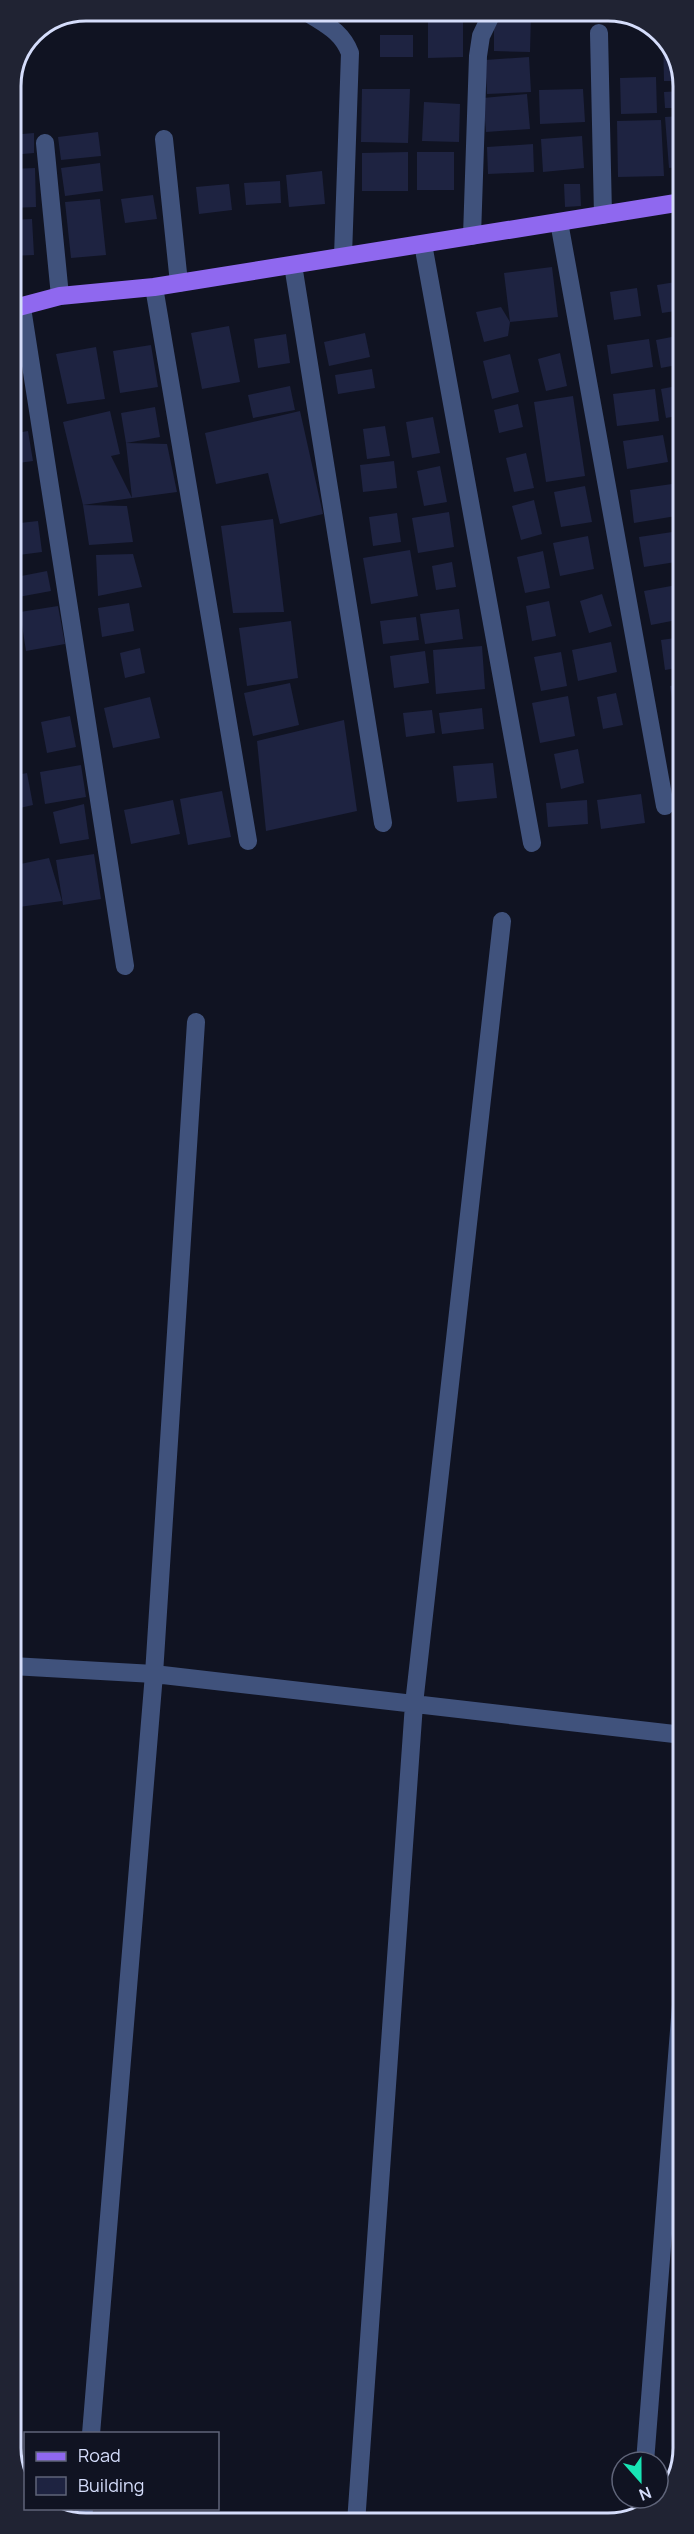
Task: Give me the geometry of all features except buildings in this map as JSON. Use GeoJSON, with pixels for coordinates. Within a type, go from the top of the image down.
{"type":"FeatureCollection","features":[{"type":"Feature","properties":{"kind":"main road"},"geometry":{"type":"LineString","coordinates":[[21,307],[60,296],[154,287],[673,203]]}},
{"type":"Feature","properties":{"kind":"street"},"geometry":{"type":"LineString","coordinates":[[321,21],[345,40],[350,53],[343,256]]}},
{"type":"Feature","properties":{"kind":"street"},"geometry":{"type":"LineString","coordinates":[[472,236],[478,56],[481,36],[488,21]]}},
{"type":"Feature","properties":{"kind":"street"},"geometry":{"type":"LineString","coordinates":[[599,33],[603,215]]}},
{"type":"Feature","properties":{"kind":"street"},"geometry":{"type":"LineString","coordinates":[[164,139],[179,283]]}},
{"type":"Feature","properties":{"kind":"street"},"geometry":{"type":"LineString","coordinates":[[45,143],[60,296]]}},
{"type":"Feature","properties":{"kind":"street"},"geometry":{"type":"LineString","coordinates":[[559,222],[665,806]]}},
{"type":"Feature","properties":{"kind":"street"},"geometry":{"type":"LineString","coordinates":[[423,244],[532,843]]}},
{"type":"Feature","properties":{"kind":"street"},"geometry":{"type":"LineString","coordinates":[[293,265],[383,823]]}},
{"type":"Feature","properties":{"kind":"street"},"geometry":{"type":"LineString","coordinates":[[154,287],[248,841]]}},
{"type":"Feature","properties":{"kind":"street"},"geometry":{"type":"LineString","coordinates":[[21,338],[124,966]]}},
{"type":"Feature","properties":{"kind":"street"},"geometry":{"type":"LineString","coordinates":[[357,2513],[414,1704],[502,921]]}},
{"type":"Feature","properties":{"kind":"street"},"geometry":{"type":"LineString","coordinates":[[91,2432],[154,1674],[196,1022]]}},
{"type":"Feature","properties":{"kind":"street"},"geometry":{"type":"LineString","coordinates":[[21,1667],[154,1674],[673,1734]]}},
{"type":"Feature","properties":{"kind":"street"},"geometry":{"type":"LineString","coordinates":[[646,2450],[673,2107]]}}]}
